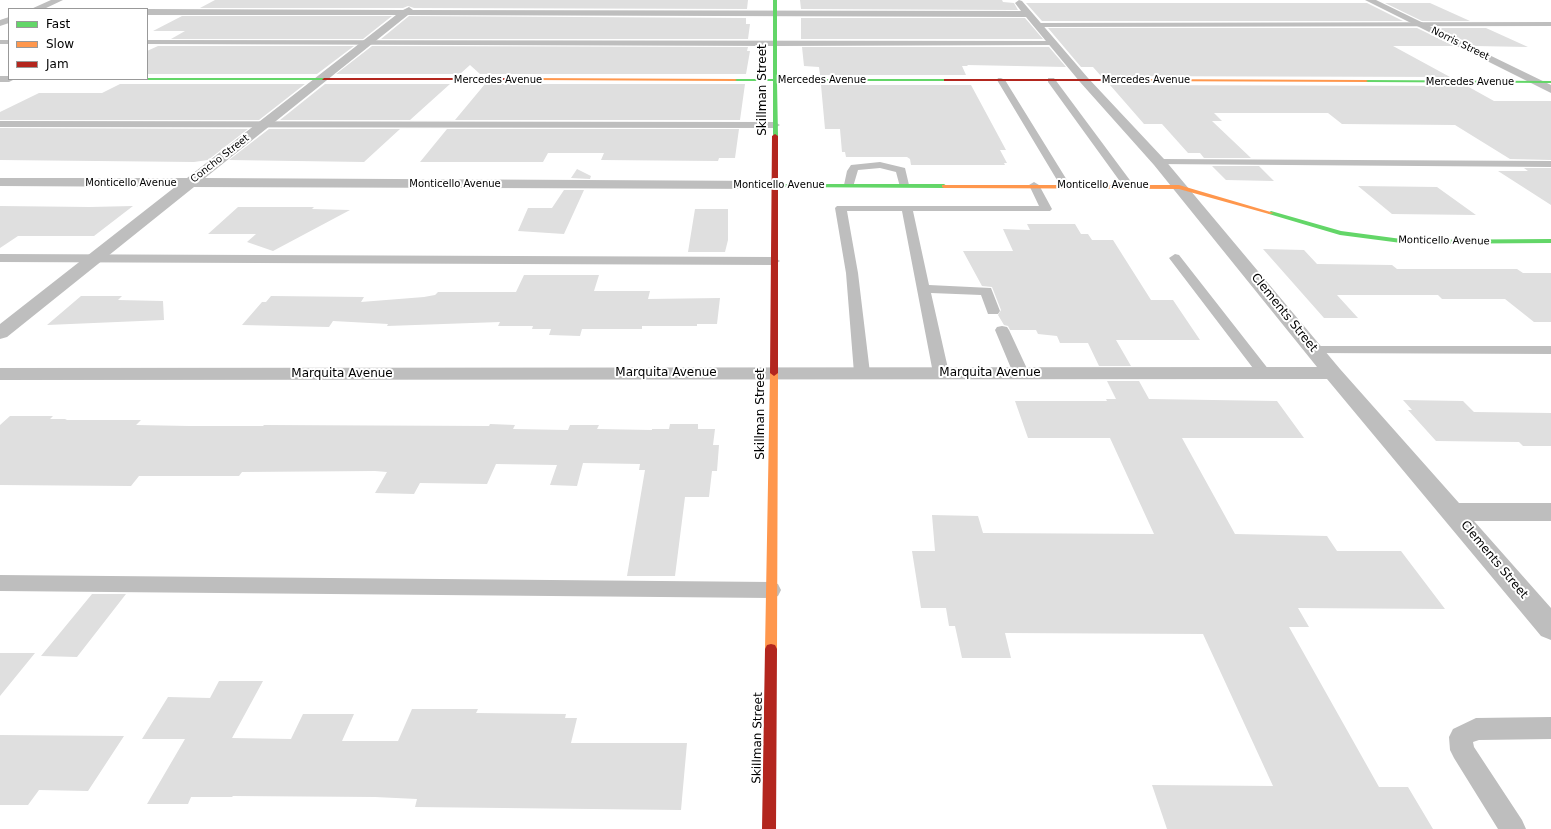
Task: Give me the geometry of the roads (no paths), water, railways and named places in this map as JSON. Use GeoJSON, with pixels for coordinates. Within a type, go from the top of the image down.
{"type":"FeatureCollection","features":[{"type":"Feature","properties":{"kind":"street"},"geometry":{"type":"LineString","coordinates":[[39,8],[59,0]]}},
{"type":"Feature","properties":{"kind":"street","name":"Concho Street"},"geometry":{"type":"LineString","coordinates":[[0,333],[421,0]]}},
{"type":"Feature","properties":{"kind":"street","name":"Skillman Street"},"geometry":{"type":"LineString","coordinates":[[769,829],[776,80],[775,0]]}},
{"type":"Feature","properties":{"kind":"street","name":"Norris Street"},"geometry":{"type":"LineString","coordinates":[[1369,0],[1551,89]]}},
{"type":"Feature","properties":{"kind":"street"},"geometry":{"type":"LineString","coordinates":[[148,12],[776,14],[1027,13]]}},
{"type":"Feature","properties":{"kind":"street","name":"Clements Street"},"geometry":{"type":"LineString","coordinates":[[1027,13],[1084,80],[1159,162],[1333,373],[1551,628]]}},
{"type":"Feature","properties":{"kind":"street","name":"Mercedes Avenue"},"geometry":{"type":"LineString","coordinates":[[148,79],[1551,82]]}},
{"type":"Feature","properties":{"kind":"street","name":"Monticello Avenue"},"geometry":{"type":"LineString","coordinates":[[0,182],[1128,185],[1179,187],[1340,233],[1409,242],[1551,241]]}},
{"type":"Feature","properties":{"kind":"street","name":"Marquita Avenue"},"geometry":{"type":"LineString","coordinates":[[0,374],[1333,373]]}},
{"type":"Feature","properties":{"kind":"street"},"geometry":{"type":"LineString","coordinates":[[1453,512],[1551,512]]}},
{"type":"Feature","properties":{"kind":"lane"},"geometry":{"type":"LineString","coordinates":[[1027,13],[1420,25],[1551,24]]}},
{"type":"Feature","properties":{"kind":"lane"},"geometry":{"type":"LineString","coordinates":[[148,42],[1054,44]]}},
{"type":"Feature","properties":{"kind":"lane"},"geometry":{"type":"LineString","coordinates":[[1002,80],[1065,185]]}},
{"type":"Feature","properties":{"kind":"lane"},"geometry":{"type":"LineString","coordinates":[[1051,80],[1128,185]]}},
{"type":"Feature","properties":{"kind":"lane"},"geometry":{"type":"LineString","coordinates":[[0,124],[775,125]]}},
{"type":"Feature","properties":{"kind":"lane"},"geometry":{"type":"LineString","coordinates":[[1159,162],[1551,164]]}},
{"type":"Feature","properties":{"kind":"lane"},"geometry":{"type":"LineString","coordinates":[[849,185],[852,171],[855,168],[880,164],[901,170],[904,185]]}},
{"type":"Feature","properties":{"kind":"lane"},"geometry":{"type":"LineString","coordinates":[[862,373],[852,273],[841,208],[1046,209],[1034,185]]}},
{"type":"Feature","properties":{"kind":"lane"},"geometry":{"type":"LineString","coordinates":[[907,208],[941,373]]}},
{"type":"Feature","properties":{"kind":"lane"},"geometry":{"type":"LineString","coordinates":[[0,258],[774,261]]}},
{"type":"Feature","properties":{"kind":"lane"},"geometry":{"type":"LineString","coordinates":[[1175,258],[1264,373]]}},
{"type":"Feature","properties":{"kind":"lane"},"geometry":{"type":"LineString","coordinates":[[924,289],[986,291],[993,311]]}},
{"type":"Feature","properties":{"kind":"lane"},"geometry":{"type":"LineString","coordinates":[[1002,330],[1021,373]]}},
{"type":"Feature","properties":{"kind":"lane"},"geometry":{"type":"LineString","coordinates":[[1314,350],[1551,350]]}},
{"type":"Feature","properties":{"kind":"lane"},"geometry":{"type":"LineString","coordinates":[[0,583],[771,590]]}},
{"type":"Feature","properties":{"kind":"lane"},"geometry":{"type":"LineString","coordinates":[[1513,829],[1462,750],[1461,737],[1476,729],[1551,728]]}}]}
